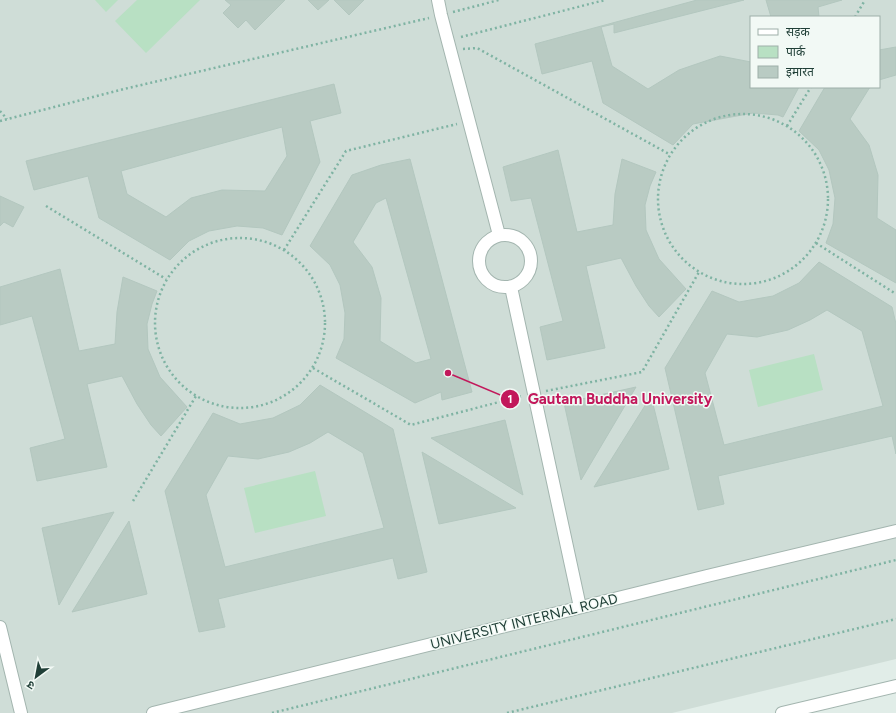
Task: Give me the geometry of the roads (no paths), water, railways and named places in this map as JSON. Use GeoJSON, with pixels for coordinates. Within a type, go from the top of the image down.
{"type":"FeatureCollection","features":[{"type":"Feature","properties":{"kind":"street"},"geometry":{"type":"LineString","coordinates":[[440,0],[441,15],[499,235]]}},
{"type":"Feature","properties":{"kind":"street"},"geometry":{"type":"LineString","coordinates":[[510,234],[519,238],[527,245],[531,255],[531,265],[528,275],[519,284],[511,287],[500,287],[490,283],[482,275],[479,266],[479,254],[482,246],[490,239],[499,235],[510,234]]}},
{"type":"Feature","properties":{"kind":"street"},"geometry":{"type":"LineString","coordinates":[[511,287],[580,607]]}},
{"type":"Feature","properties":{"kind":"street","name":"UNIVERSITY INTERNAL ROAD"},"geometry":{"type":"LineString","coordinates":[[153,713],[580,607],[896,531]]}},
{"type":"Feature","properties":{"kind":"street"},"geometry":{"type":"LineString","coordinates":[[0,627],[20,713]]}},
{"type":"Feature","properties":{"kind":"street"},"geometry":{"type":"LineString","coordinates":[[782,713],[896,686]]}},
{"type":"Feature","properties":{"kind":"place","name":"Gautam Buddha University"},"geometry":{"type":"Point","coordinates":[448,373]}}]}
